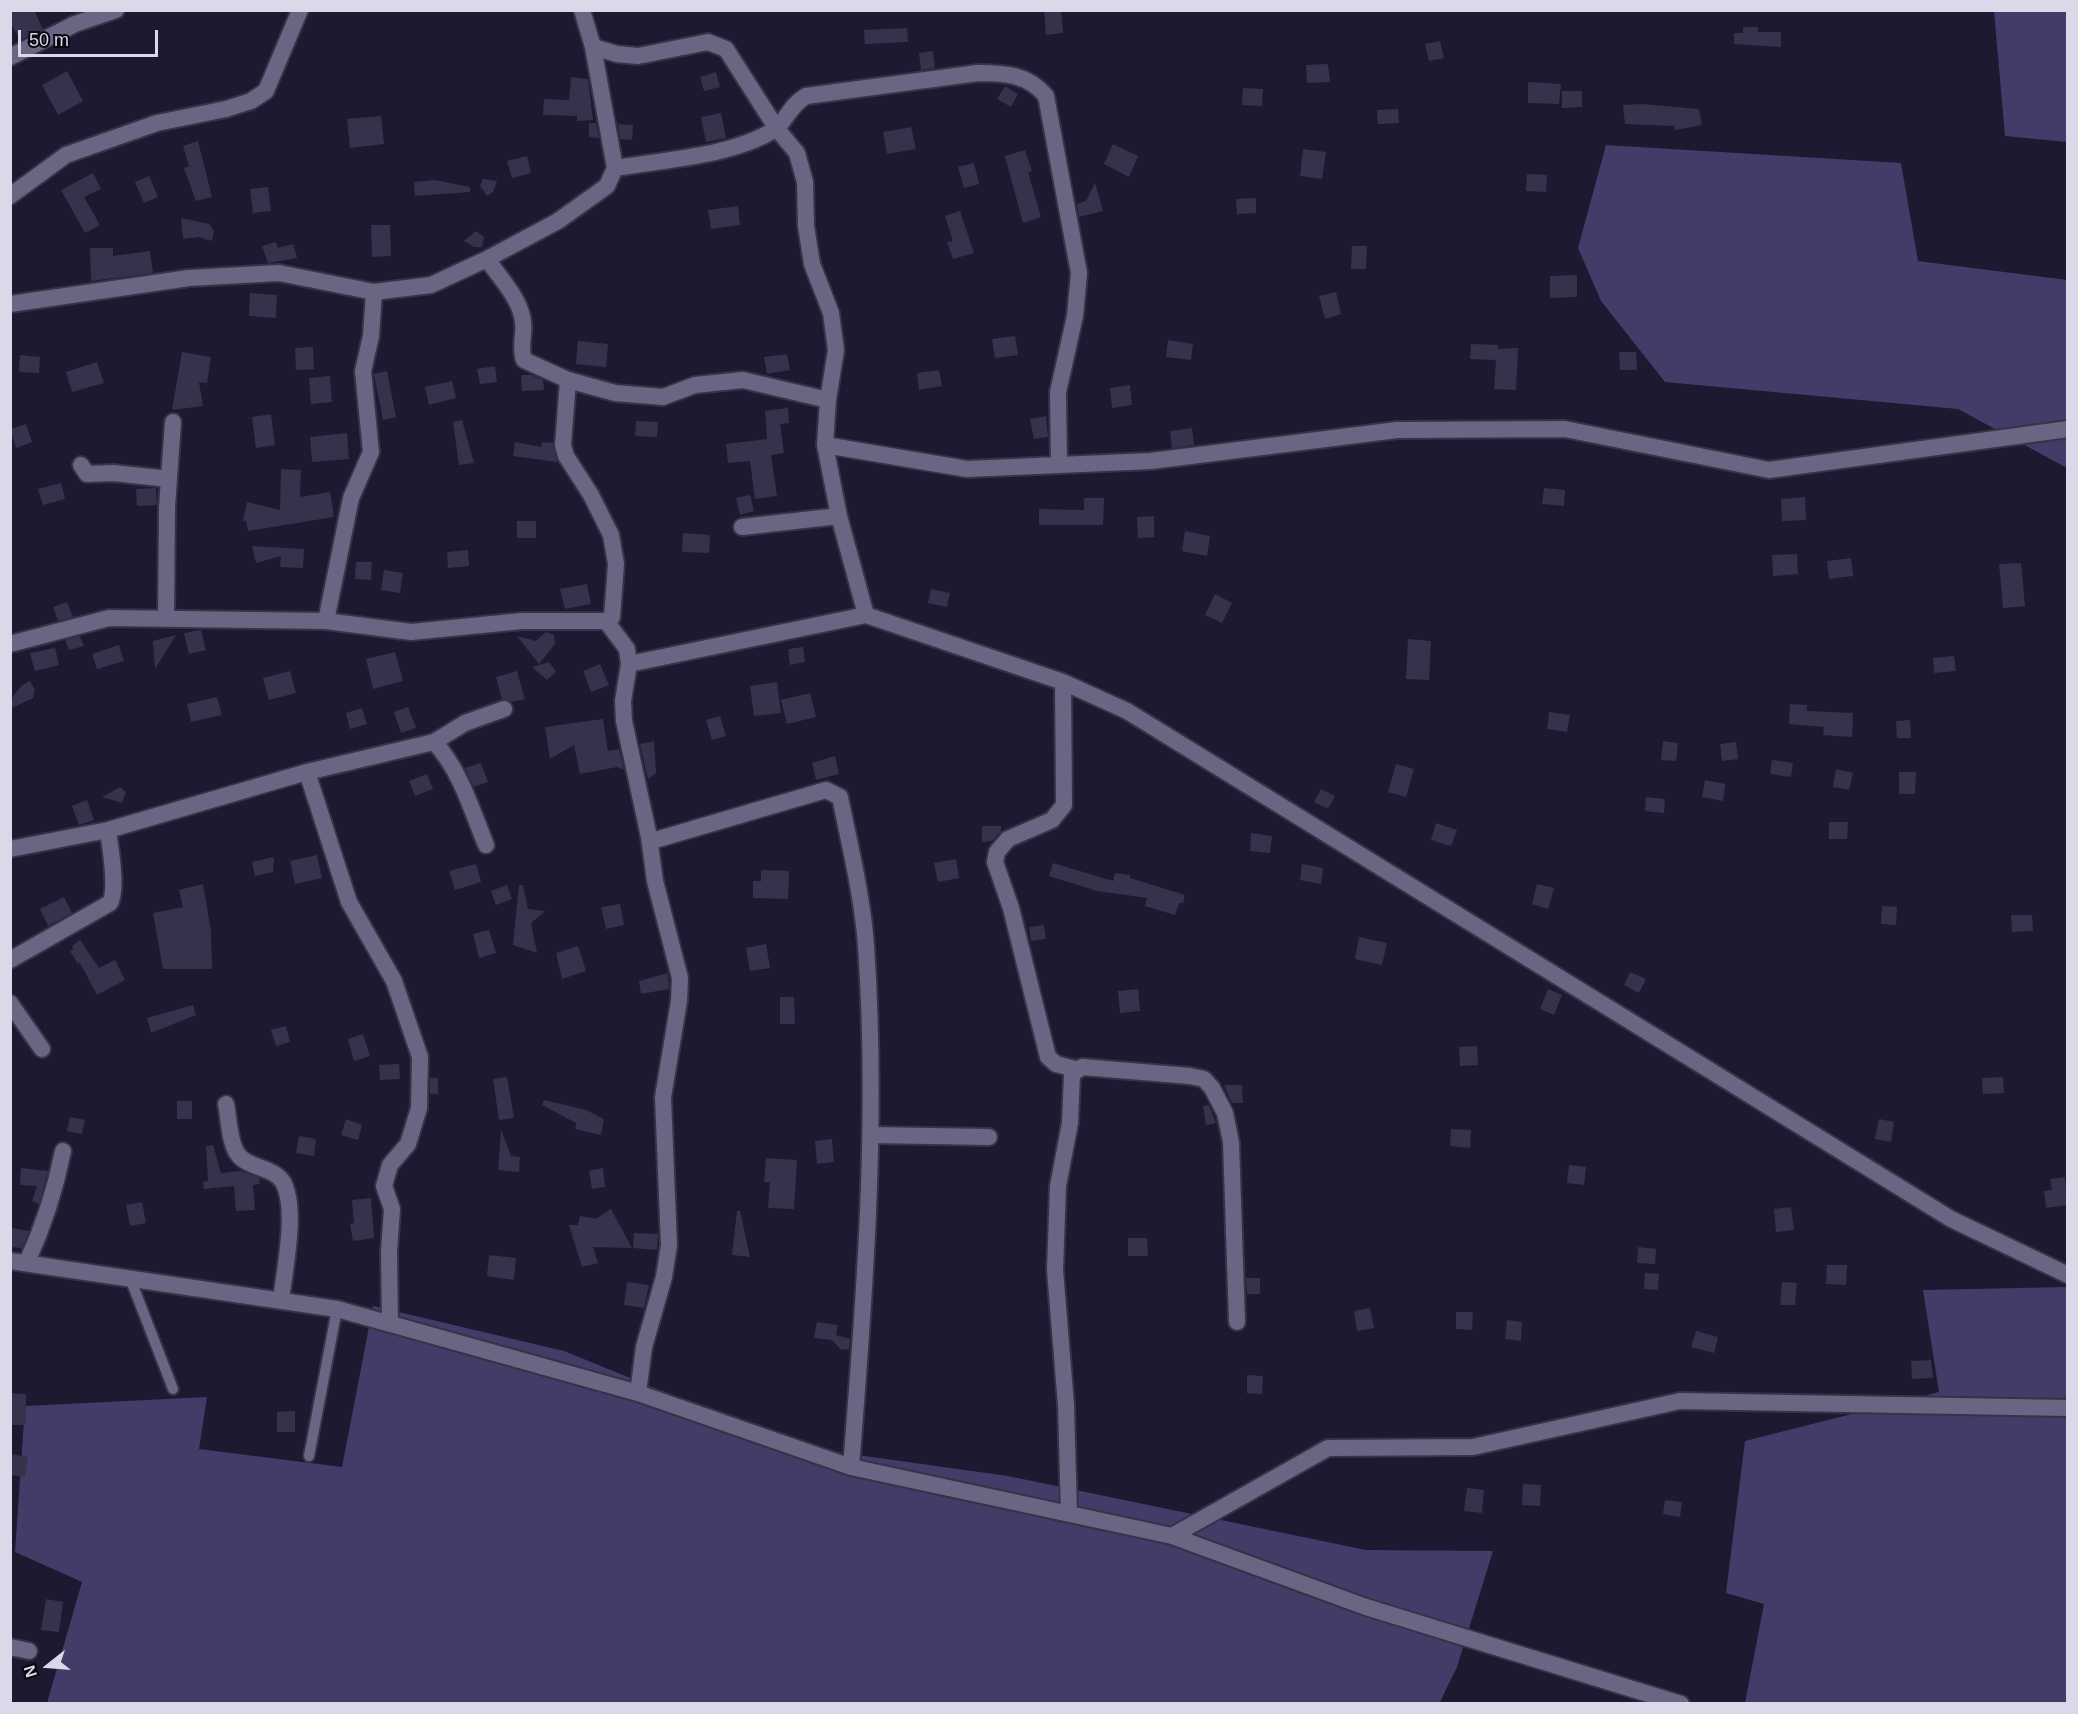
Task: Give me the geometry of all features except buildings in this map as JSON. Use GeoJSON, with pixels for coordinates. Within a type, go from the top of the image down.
{"type":"FeatureCollection","features":[{"type":"Feature","properties":{"kind":"street"},"geometry":{"type":"LineString","coordinates":[[10,57],[75,24],[116,10]]}},
{"type":"Feature","properties":{"kind":"street"},"geometry":{"type":"LineString","coordinates":[[10,196],[66,155],[157,123],[226,109],[251,101],[266,90],[300,10]]}},
{"type":"Feature","properties":{"kind":"street"},"geometry":{"type":"LineString","coordinates":[[10,304],[189,278],[279,273],[374,292],[431,285],[487,260],[558,221],[607,186],[615,168],[593,47],[582,10]]}},
{"type":"Feature","properties":{"kind":"street"},"geometry":{"type":"LineString","coordinates":[[593,47],[617,54],[638,56],[708,42],[726,50],[777,129],[796,153],[802,173],[812,264],[831,313],[836,350],[828,400],[825,445],[839,516],[866,615]]}},
{"type":"Feature","properties":{"kind":"street"},"geometry":{"type":"LineString","coordinates":[[615,168],[706,153],[746,143],[777,129],[794,103],[806,96],[978,73],[1006,73],[1036,84],[1046,96],[1079,273],[1075,316],[1058,392],[1059,465]]}},
{"type":"Feature","properties":{"kind":"street"},"geometry":{"type":"LineString","coordinates":[[487,260],[522,312],[524,324],[520,349],[524,360],[568,380],[615,393],[663,397],[695,385],[742,380],[828,400]]}},
{"type":"Feature","properties":{"kind":"street"},"geometry":{"type":"LineString","coordinates":[[326,621],[351,498],[371,452],[363,372],[371,336],[374,292]]}},
{"type":"Feature","properties":{"kind":"street"},"geometry":{"type":"LineString","coordinates":[[10,644],[109,618],[326,621],[411,632],[522,621],[606,621],[612,617],[616,564],[610,535],[591,495],[566,456],[563,444],[564,408],[568,380]]}},
{"type":"Feature","properties":{"kind":"street"},"geometry":{"type":"LineString","coordinates":[[166,619],[169,479],[173,422]]}},
{"type":"Feature","properties":{"kind":"street"},"geometry":{"type":"LineString","coordinates":[[825,445],[967,469],[1151,461],[1397,430],[1565,429],[1769,470],[2067,429]]}},
{"type":"Feature","properties":{"kind":"street"},"geometry":{"type":"LineString","coordinates":[[81,465],[87,474],[113,473],[169,479]]}},
{"type":"Feature","properties":{"kind":"street"},"geometry":{"type":"LineString","coordinates":[[742,527],[839,516]]}},
{"type":"Feature","properties":{"kind":"street"},"geometry":{"type":"LineString","coordinates":[[629,664],[866,615],[1063,682],[1126,711],[1951,1219],[2067,1275]]}},
{"type":"Feature","properties":{"kind":"street"},"geometry":{"type":"LineString","coordinates":[[606,621],[621,639],[629,664],[623,701],[624,721],[649,837],[655,881],[680,978],[680,1001],[663,1097],[669,1245],[664,1277],[644,1347],[638,1393]]}},
{"type":"Feature","properties":{"kind":"street"},"geometry":{"type":"LineString","coordinates":[[1063,682],[1064,805],[1052,820],[1008,839],[997,852],[995,862],[1011,908],[1048,1057],[1056,1064],[1076,1069]]}},
{"type":"Feature","properties":{"kind":"street"},"geometry":{"type":"LineString","coordinates":[[10,849],[108,830],[307,772],[434,742],[465,723],[504,709]]}},
{"type":"Feature","properties":{"kind":"street"},"geometry":{"type":"LineString","coordinates":[[434,742],[443,752],[456,775],[486,845]]}},
{"type":"Feature","properties":{"kind":"street"},"geometry":{"type":"LineString","coordinates":[[307,772],[349,902],[394,981],[420,1057],[419,1108],[408,1144],[390,1165],[384,1186],[392,1209],[389,1252],[390,1324]]}},
{"type":"Feature","properties":{"kind":"street"},"geometry":{"type":"LineString","coordinates":[[649,837],[655,840],[826,790],[840,797],[857,879],[866,944],[872,1135],[868,1262],[851,1467]]}},
{"type":"Feature","properties":{"kind":"street"},"geometry":{"type":"LineString","coordinates":[[10,960],[110,903],[113,898],[113,883],[108,830]]}},
{"type":"Feature","properties":{"kind":"street"},"geometry":{"type":"LineString","coordinates":[[10,1003],[42,1049]]}},
{"type":"Feature","properties":{"kind":"street"},"geometry":{"type":"LineString","coordinates":[[1069,1514],[1066,1406],[1055,1270],[1058,1186],[1070,1123],[1072,1074],[1076,1069],[1082,1066],[1190,1076],[1204,1079],[1212,1088],[1225,1113],[1231,1142],[1237,1322]]}},
{"type":"Feature","properties":{"kind":"street"},"geometry":{"type":"LineString","coordinates":[[226,1104],[237,1152],[242,1159],[273,1173],[282,1181],[287,1194],[288,1237],[281,1301]]}},
{"type":"Feature","properties":{"kind":"street"},"geometry":{"type":"LineString","coordinates":[[872,1135],[989,1137]]}},
{"type":"Feature","properties":{"kind":"street"},"geometry":{"type":"LineString","coordinates":[[63,1151],[52,1200],[19,1261],[337,1309],[638,1393],[851,1467],[1172,1536],[1366,1608],[1682,1704]]}},
{"type":"Feature","properties":{"kind":"street"},"geometry":{"type":"LineString","coordinates":[[1172,1536],[1328,1448],[1473,1447],[1680,1401],[2067,1408]]}},
{"type":"Feature","properties":{"kind":"street"},"geometry":{"type":"LineString","coordinates":[[10,1647],[29,1651]]}},
{"type":"Feature","properties":{"kind":"lane"},"geometry":{"type":"LineString","coordinates":[[130,1278],[173,1389]]}},
{"type":"Feature","properties":{"kind":"lane"},"geometry":{"type":"LineString","coordinates":[[309,1456],[337,1309]]}},
{"type":"Feature","properties":{"kind":"shaded area"},"geometry":{"type":"Polygon","coordinates":[[[1994,11],[2067,11],[2067,142],[2005,136],[1994,11]]]}},
{"type":"Feature","properties":{"kind":"shaded area"},"geometry":{"type":"Polygon","coordinates":[[[1606,145],[1901,163],[1918,261],[2067,280],[2067,468],[1958,409],[1665,382],[1601,301],[1578,248],[1606,145]]]}},
{"type":"Feature","properties":{"kind":"shaded area"},"geometry":{"type":"Polygon","coordinates":[[[2067,1287],[2067,1703],[1745,1703],[1764,1604],[1726,1593],[1745,1441],[1939,1392],[1923,1290],[2067,1287]]]}},
{"type":"Feature","properties":{"kind":"shaded area"},"geometry":{"type":"Polygon","coordinates":[[[373,1306],[564,1351],[800,1447],[1008,1476],[1366,1550],[1493,1551],[1457,1667],[1439,1704],[47,1703],[82,1582],[15,1552],[25,1406],[207,1397],[199,1449],[342,1467],[373,1306]]]}}]}
